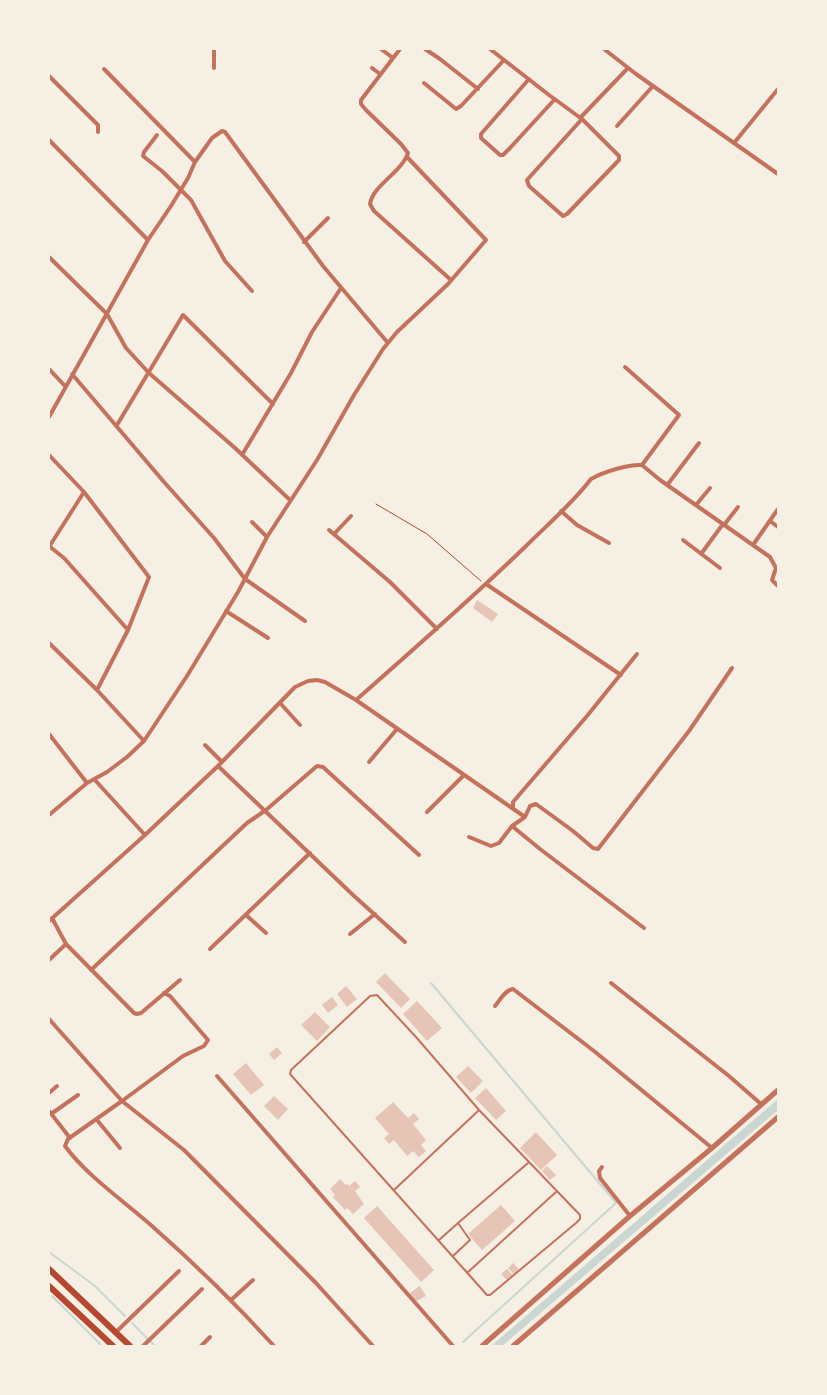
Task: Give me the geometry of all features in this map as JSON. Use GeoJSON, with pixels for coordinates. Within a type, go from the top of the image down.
{"type":"FeatureCollection","features":[{"type":"Feature","properties":{"kind":"main road"},"geometry":{"type":"LineString","coordinates":[[49,1270],[130,1346]]}},
{"type":"Feature","properties":{"kind":"main road"},"geometry":{"type":"LineString","coordinates":[[49,1286],[113,1346]]}},
{"type":"Feature","properties":{"kind":"street"},"geometry":{"type":"LineString","coordinates":[[214,49],[214,68]]}},
{"type":"Feature","properties":{"kind":"street"},"geometry":{"type":"LineString","coordinates":[[381,49],[393,58]]}},
{"type":"Feature","properties":{"kind":"street"},"geometry":{"type":"LineString","coordinates":[[400,49],[363,97],[361,104],[408,153],[407,157],[372,196],[370,204],[374,211],[451,280]]}},
{"type":"Feature","properties":{"kind":"street"},"geometry":{"type":"LineString","coordinates":[[425,49],[478,89]]}},
{"type":"Feature","properties":{"kind":"street"},"geometry":{"type":"LineString","coordinates":[[490,49],[581,118],[609,144],[620,158],[563,216],[529,186],[527,180],[581,118],[628,68]]}},
{"type":"Feature","properties":{"kind":"street"},"geometry":{"type":"LineString","coordinates":[[604,49],[652,86],[778,174]]}},
{"type":"Feature","properties":{"kind":"street"},"geometry":{"type":"LineString","coordinates":[[424,83],[456,109],[478,89],[504,60]]}},
{"type":"Feature","properties":{"kind":"street"},"geometry":{"type":"LineString","coordinates":[[372,68],[380,74]]}},
{"type":"Feature","properties":{"kind":"street"},"geometry":{"type":"LineString","coordinates":[[104,69],[195,162]]}},
{"type":"Feature","properties":{"kind":"street"},"geometry":{"type":"LineString","coordinates":[[49,76],[94,120],[99,127],[98,132]]}},
{"type":"Feature","properties":{"kind":"street"},"geometry":{"type":"LineString","coordinates":[[529,79],[481,134],[481,138],[500,155],[503,155],[555,100]]}},
{"type":"Feature","properties":{"kind":"street"},"geometry":{"type":"LineString","coordinates":[[617,126],[652,86]]}},
{"type":"Feature","properties":{"kind":"street"},"geometry":{"type":"LineString","coordinates":[[734,143],[778,89]]}},
{"type":"Feature","properties":{"kind":"street"},"geometry":{"type":"LineString","coordinates":[[49,417],[148,240],[181,190],[195,162],[212,138],[217,133],[224,131],[304,242],[388,343]]}},
{"type":"Feature","properties":{"kind":"street"},"geometry":{"type":"LineString","coordinates":[[157,135],[143,153],[143,156],[162,171],[191,200],[225,260],[252,291]]}},
{"type":"Feature","properties":{"kind":"street"},"geometry":{"type":"LineString","coordinates":[[50,142],[148,240]]}},
{"type":"Feature","properties":{"kind":"street"},"geometry":{"type":"LineString","coordinates":[[49,148],[50,142]]}},
{"type":"Feature","properties":{"kind":"street"},"geometry":{"type":"LineString","coordinates":[[49,815],[87,784],[127,757],[144,741],[187,676],[290,500],[388,343],[451,280],[486,240],[407,157]]}},
{"type":"Feature","properties":{"kind":"street"},"geometry":{"type":"LineString","coordinates":[[304,242],[328,218]]}},
{"type":"Feature","properties":{"kind":"street"},"geometry":{"type":"LineString","coordinates":[[49,257],[107,314],[126,348],[149,372],[290,500]]}},
{"type":"Feature","properties":{"kind":"street"},"geometry":{"type":"LineString","coordinates":[[242,456],[291,373],[312,332],[341,288]]}},
{"type":"Feature","properties":{"kind":"street"},"geometry":{"type":"LineString","coordinates":[[117,425],[183,315],[273,404]]}},
{"type":"Feature","properties":{"kind":"street"},"geometry":{"type":"LineString","coordinates":[[625,367],[679,415],[642,465]]}},
{"type":"Feature","properties":{"kind":"street"},"geometry":{"type":"LineString","coordinates":[[49,369],[65,386]]}},
{"type":"Feature","properties":{"kind":"street"},"geometry":{"type":"LineString","coordinates":[[72,374],[214,538],[245,579],[305,621]]}},
{"type":"Feature","properties":{"kind":"street"},"geometry":{"type":"LineString","coordinates":[[668,484],[699,443]]}},
{"type":"Feature","properties":{"kind":"street"},"geometry":{"type":"LineString","coordinates":[[49,455],[84,492],[149,577],[128,630],[97,690]]}},
{"type":"Feature","properties":{"kind":"street"},"geometry":{"type":"LineString","coordinates":[[356,700],[438,629],[486,584],[561,512],[591,479],[598,475],[632,465],[642,465],[773,561],[776,568],[772,580],[778,586]]}},
{"type":"Feature","properties":{"kind":"street"},"geometry":{"type":"LineString","coordinates":[[696,504],[710,488]]}},
{"type":"Feature","properties":{"kind":"street"},"geometry":{"type":"LineString","coordinates":[[84,492],[49,546],[64,558],[128,630]]}},
{"type":"Feature","properties":{"kind":"street"},"geometry":{"type":"LineString","coordinates":[[701,554],[738,507]]}},
{"type":"Feature","properties":{"kind":"street"},"geometry":{"type":"LineString","coordinates":[[753,545],[778,509]]}},
{"type":"Feature","properties":{"kind":"street"},"geometry":{"type":"LineString","coordinates":[[561,512],[577,525],[609,543]]}},
{"type":"Feature","properties":{"kind":"street"},"geometry":{"type":"LineString","coordinates":[[334,534],[351,516]]}},
{"type":"Feature","properties":{"kind":"street"},"geometry":{"type":"LineString","coordinates":[[252,522],[268,537]]}},
{"type":"Feature","properties":{"kind":"street"},"geometry":{"type":"LineString","coordinates":[[770,522],[778,527]]}},
{"type":"Feature","properties":{"kind":"street"},"geometry":{"type":"LineString","coordinates":[[329,530],[390,582],[438,629]]}},
{"type":"Feature","properties":{"kind":"street"},"geometry":{"type":"LineString","coordinates":[[683,540],[720,568]]}},
{"type":"Feature","properties":{"kind":"street"},"geometry":{"type":"LineString","coordinates":[[486,584],[621,675]]}},
{"type":"Feature","properties":{"kind":"street"},"geometry":{"type":"LineString","coordinates":[[226,612],[268,638]]}},
{"type":"Feature","properties":{"kind":"street"},"geometry":{"type":"LineString","coordinates":[[49,643],[97,690],[144,741]]}},
{"type":"Feature","properties":{"kind":"street"},"geometry":{"type":"LineString","coordinates":[[513,808],[513,802],[638,654]]}},
{"type":"Feature","properties":{"kind":"street"},"geometry":{"type":"LineString","coordinates":[[469,837],[491,846],[499,843],[512,826],[525,817],[530,806],[534,804],[573,831],[593,848],[600,848],[689,731],[732,668]]}},
{"type":"Feature","properties":{"kind":"street"},"geometry":{"type":"LineString","coordinates":[[180,980],[141,1012],[134,1013],[66,944],[51,919],[146,835],[299,685],[308,681],[317,680],[325,682],[356,700],[525,817]]}},
{"type":"Feature","properties":{"kind":"street"},"geometry":{"type":"LineString","coordinates":[[280,703],[300,725]]}},
{"type":"Feature","properties":{"kind":"street"},"geometry":{"type":"LineString","coordinates":[[368,762],[397,729]]}},
{"type":"Feature","properties":{"kind":"street"},"geometry":{"type":"LineString","coordinates":[[49,734],[87,784]]}},
{"type":"Feature","properties":{"kind":"street"},"geometry":{"type":"LineString","coordinates":[[205,745],[220,764],[266,810],[405,942]]}},
{"type":"Feature","properties":{"kind":"street"},"geometry":{"type":"LineString","coordinates":[[91,970],[247,823],[266,810],[315,768],[322,766],[418,855]]}},
{"type":"Feature","properties":{"kind":"street"},"geometry":{"type":"LineString","coordinates":[[428,812],[464,775]]}},
{"type":"Feature","properties":{"kind":"street"},"geometry":{"type":"LineString","coordinates":[[94,779],[146,835]]}},
{"type":"Feature","properties":{"kind":"street"},"geometry":{"type":"LineString","coordinates":[[512,826],[644,928]]}},
{"type":"Feature","properties":{"kind":"street"},"geometry":{"type":"LineString","coordinates":[[210,949],[310,853]]}},
{"type":"Feature","properties":{"kind":"street"},"geometry":{"type":"LineString","coordinates":[[350,934],[375,914]]}},
{"type":"Feature","properties":{"kind":"street"},"geometry":{"type":"LineString","coordinates":[[245,916],[266,933]]}},
{"type":"Feature","properties":{"kind":"street"},"geometry":{"type":"LineString","coordinates":[[49,960],[66,944]]}},
{"type":"Feature","properties":{"kind":"street"},"geometry":{"type":"LineString","coordinates":[[611,983],[729,1076],[761,1104]]}},
{"type":"Feature","properties":{"kind":"street"},"geometry":{"type":"LineString","coordinates":[[495,1006],[506,992],[513,989],[594,1051],[712,1148]]}},
{"type":"Feature","properties":{"kind":"street"},"geometry":{"type":"LineString","coordinates":[[164,994],[170,996],[208,1040],[204,1046],[189,1052],[70,1138],[65,1146],[180,1251],[231,1300],[274,1346]]}},
{"type":"Feature","properties":{"kind":"street"},"geometry":{"type":"LineString","coordinates":[[49,1019],[122,1101],[184,1150],[315,1282],[373,1346]]}},
{"type":"Feature","properties":{"kind":"street"},"geometry":{"type":"LineString","coordinates":[[217,1076],[453,1346]]}},
{"type":"Feature","properties":{"kind":"street"},"geometry":{"type":"LineString","coordinates":[[49,1093],[57,1086]]}},
{"type":"Feature","properties":{"kind":"street"},"geometry":{"type":"LineString","coordinates":[[482,1346],[630,1216],[778,1090]]}},
{"type":"Feature","properties":{"kind":"street"},"geometry":{"type":"LineString","coordinates":[[70,1138],[50,1112],[78,1095]]}},
{"type":"Feature","properties":{"kind":"street"},"geometry":{"type":"LineString","coordinates":[[513,1346],[778,1118]]}},
{"type":"Feature","properties":{"kind":"street"},"geometry":{"type":"LineString","coordinates":[[97,1120],[120,1148]]}},
{"type":"Feature","properties":{"kind":"street"},"geometry":{"type":"LineString","coordinates":[[602,1167],[599,1171],[600,1178],[630,1216]]}},
{"type":"Feature","properties":{"kind":"street"},"geometry":{"type":"LineString","coordinates":[[115,1333],[179,1271]]}},
{"type":"Feature","properties":{"kind":"street"},"geometry":{"type":"LineString","coordinates":[[231,1300],[253,1280]]}},
{"type":"Feature","properties":{"kind":"street"},"geometry":{"type":"LineString","coordinates":[[143,1346],[202,1289]]}},
{"type":"Feature","properties":{"kind":"street"},"geometry":{"type":"LineString","coordinates":[[201,1346],[210,1338]]}},
{"type":"Feature","properties":{"kind":"lane"},"geometry":{"type":"LineString","coordinates":[[377,995],[479,1110],[580,1215],[580,1219],[576,1223],[493,1294],[487,1295],[290,1074],[291,1070],[370,996],[377,995]]}},
{"type":"Feature","properties":{"kind":"lane"},"geometry":{"type":"LineString","coordinates":[[394,1190],[479,1110]]}},
{"type":"Feature","properties":{"kind":"lane"},"geometry":{"type":"LineString","coordinates":[[439,1240],[529,1162]]}},
{"type":"Feature","properties":{"kind":"lane"},"geometry":{"type":"LineString","coordinates":[[467,1272],[557,1191]]}},
{"type":"Feature","properties":{"kind":"lane"},"geometry":{"type":"LineString","coordinates":[[453,1256],[470,1240],[458,1223]]}},
{"type":"Feature","properties":{"kind":"path"},"geometry":{"type":"LineString","coordinates":[[376,504],[427,534],[486,584]]}},
{"type":"Feature","properties":{"kind":"shaded area"},"geometry":{"type":"Polygon","coordinates":[[[778,1099],[778,1110],[502,1346],[491,1346],[778,1099]]]}},
{"type":"Feature","properties":{"kind":"building"},"geometry":{"type":"Polygon","coordinates":[[[477,600],[498,614],[492,622],[473,608],[477,600]]]}},
{"type":"Feature","properties":{"kind":"building"},"geometry":{"type":"Polygon","coordinates":[[[385,973],[410,999],[401,1008],[376,982],[385,973]]]}},
{"type":"Feature","properties":{"kind":"building"},"geometry":{"type":"Polygon","coordinates":[[[346,986],[357,999],[347,1007],[337,994],[346,986]]]}},
{"type":"Feature","properties":{"kind":"building"},"geometry":{"type":"Polygon","coordinates":[[[332,997],[338,1005],[328,1013],[322,1005],[332,997]]]}},
{"type":"Feature","properties":{"kind":"building"},"geometry":{"type":"Polygon","coordinates":[[[417,1001],[442,1028],[427,1041],[403,1014],[417,1001]]]}},
{"type":"Feature","properties":{"kind":"building"},"geometry":{"type":"Polygon","coordinates":[[[315,1012],[330,1027],[317,1041],[301,1025],[315,1012]]]}},
{"type":"Feature","properties":{"kind":"building"},"geometry":{"type":"Polygon","coordinates":[[[277,1047],[282,1053],[274,1060],[269,1054],[277,1047]]]}},
{"type":"Feature","properties":{"kind":"building"},"geometry":{"type":"Polygon","coordinates":[[[246,1063],[264,1085],[251,1095],[233,1074],[246,1063]]]}},
{"type":"Feature","properties":{"kind":"building"},"geometry":{"type":"Polygon","coordinates":[[[468,1066],[483,1081],[471,1093],[456,1077],[468,1066]]]}},
{"type":"Feature","properties":{"kind":"building"},"geometry":{"type":"Polygon","coordinates":[[[486,1088],[506,1111],[496,1120],[475,1098],[486,1088]]]}},
{"type":"Feature","properties":{"kind":"building"},"geometry":{"type":"Polygon","coordinates":[[[274,1096],[288,1109],[278,1120],[264,1106],[274,1096]]]}},
{"type":"Feature","properties":{"kind":"building"},"geometry":{"type":"Polygon","coordinates":[[[393,1102],[408,1118],[414,1113],[419,1119],[413,1124],[426,1140],[421,1145],[426,1151],[419,1157],[413,1151],[407,1156],[394,1140],[389,1144],[384,1138],[389,1134],[375,1118],[393,1102]]]}},
{"type":"Feature","properties":{"kind":"building"},"geometry":{"type":"Polygon","coordinates":[[[536,1132],[557,1155],[541,1170],[520,1148],[536,1132]]]}},
{"type":"Feature","properties":{"kind":"building"},"geometry":{"type":"Polygon","coordinates":[[[547,1166],[556,1175],[550,1180],[542,1171],[547,1166]]]}},
{"type":"Feature","properties":{"kind":"building"},"geometry":{"type":"Polygon","coordinates":[[[340,1179],[349,1186],[355,1181],[360,1187],[355,1191],[364,1204],[353,1214],[347,1208],[345,1210],[333,1197],[335,1195],[330,1189],[340,1179]]]}},
{"type":"Feature","properties":{"kind":"building"},"geometry":{"type":"Polygon","coordinates":[[[501,1205],[515,1221],[482,1250],[468,1234],[501,1205]]]}},
{"type":"Feature","properties":{"kind":"building"},"geometry":{"type":"Polygon","coordinates":[[[377,1206],[434,1270],[421,1282],[364,1218],[377,1206]]]}},
{"type":"Feature","properties":{"kind":"building"},"geometry":{"type":"Polygon","coordinates":[[[513,1263],[519,1269],[514,1274],[508,1268],[513,1263]]]}},
{"type":"Feature","properties":{"kind":"building"},"geometry":{"type":"Polygon","coordinates":[[[507,1269],[513,1275],[507,1280],[501,1274],[507,1269]]]}},
{"type":"Feature","properties":{"kind":"building"},"geometry":{"type":"Polygon","coordinates":[[[420,1286],[426,1296],[415,1302],[410,1293],[420,1286]]]}},
{"type":"Feature","properties":{"kind":"waterway"},"geometry":{"type":"LineString","coordinates":[[431,983],[616,1203],[463,1342]]}},
{"type":"Feature","properties":{"kind":"waterway"},"geometry":{"type":"LineString","coordinates":[[49,1252],[95,1286],[125,1316]]}},
{"type":"Feature","properties":{"kind":"waterway"},"geometry":{"type":"LineString","coordinates":[[52,1296],[102,1346]]}},
{"type":"Feature","properties":{"kind":"waterway"},"geometry":{"type":"LineString","coordinates":[[132,1323],[155,1346]]}}]}
